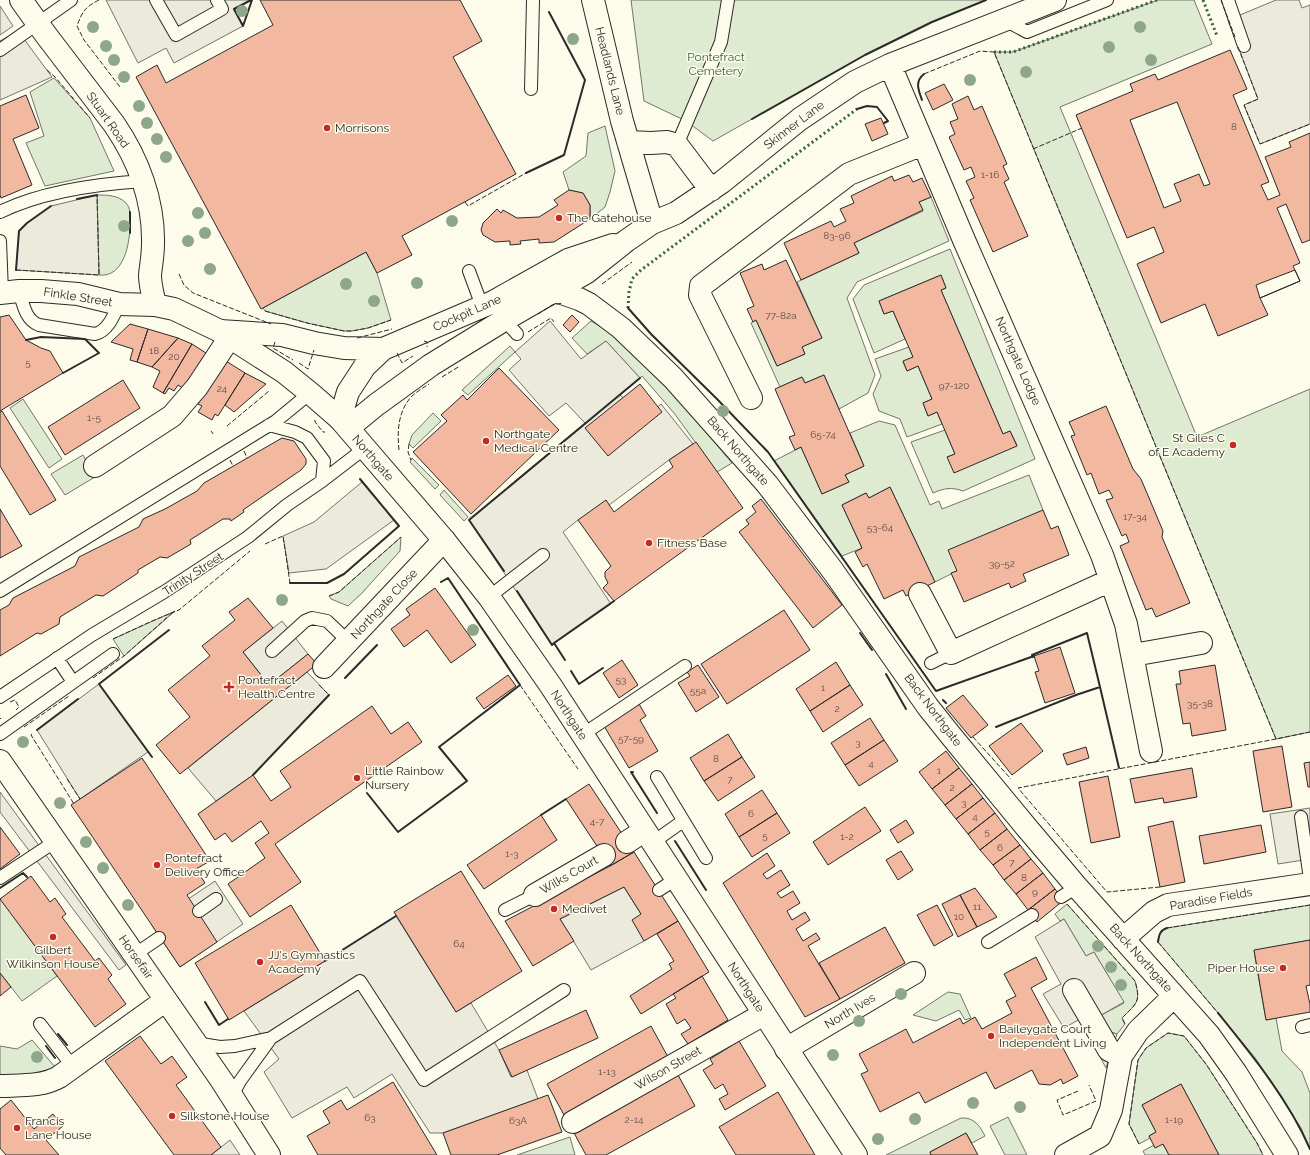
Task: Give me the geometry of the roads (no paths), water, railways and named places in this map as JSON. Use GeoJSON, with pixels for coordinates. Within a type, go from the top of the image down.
{"type":"FeatureCollection","features":[{"type":"Feature","properties":{"kind":"street","name":"Stuart Road"},"geometry":{"type":"LineString","coordinates":[[21,0],[122,136],[144,181],[151,217],[153,244],[150,277],[155,305]]}},
{"type":"Feature","properties":{"kind":"street","name":"Headlands Lane"},"geometry":{"type":"LineString","coordinates":[[593,0],[628,142],[652,223]]}},
{"type":"Feature","properties":{"kind":"street","name":"Skinner Lane"},"geometry":{"type":"LineString","coordinates":[[556,291],[587,272],[626,241],[652,223],[676,213],[711,190],[800,119],[855,82],[890,66],[1055,0]]}},
{"type":"Feature","properties":{"kind":"street","name":"Northgate Lodge"},"geometry":{"type":"LineString","coordinates":[[890,66],[922,144],[1102,555],[1126,624],[1151,751]]}},
{"type":"Feature","properties":{"kind":"street"},"geometry":{"type":"LineString","coordinates":[[628,142],[667,142],[677,145],[711,190]]}},
{"type":"Feature","properties":{"kind":"street"},"geometry":{"type":"LineString","coordinates":[[751,398],[700,295],[702,286],[849,174],[922,144]]}},
{"type":"Feature","properties":{"kind":"street","name":"Cockpit Lane"},"geometry":{"type":"LineString","coordinates":[[344,424],[376,405],[431,366],[499,316],[568,260],[626,241]]}},
{"type":"Feature","properties":{"kind":"street","name":"Finkle Street"},"geometry":{"type":"LineString","coordinates":[[7,292],[41,291],[78,294],[119,304],[155,305]]}},
{"type":"Feature","properties":{"kind":"street","name":"Cockpit Lane"},"geometry":{"type":"LineString","coordinates":[[344,424],[348,392],[366,366],[383,349],[499,316],[556,291]]}},
{"type":"Feature","properties":{"kind":"street","name":"Back Northgate"},"geometry":{"type":"LineString","coordinates":[[556,291],[589,304],[622,328],[683,388],[767,484],[833,571],[928,707],[1013,812],[1069,892],[1123,939],[1209,1035],[1236,1073],[1287,1155]]}},
{"type":"Feature","properties":{"kind":"street","name":"Northgate"},"geometry":{"type":"LineString","coordinates":[[155,305],[174,309],[225,334],[284,372],[310,393],[344,424],[444,540],[488,597],[551,686],[582,735],[667,885],[764,1014],[852,1154]]}},
{"type":"Feature","properties":{"kind":"street"},"geometry":{"type":"LineString","coordinates":[[95,466],[172,416],[197,388],[225,334]]}},
{"type":"Feature","properties":{"kind":"street","name":"Northgate"},"geometry":{"type":"LineString","coordinates":[[225,334],[282,335],[314,343],[344,348],[383,349]]}},
{"type":"Feature","properties":{"kind":"street","name":"Northgate Close"},"geometry":{"type":"LineString","coordinates":[[324,667],[444,540]]}},
{"type":"Feature","properties":{"kind":"street"},"geometry":{"type":"LineString","coordinates":[[920,594],[951,653],[1111,580]]}},
{"type":"Feature","properties":{"kind":"street"},"geometry":{"type":"LineString","coordinates":[[1133,656],[1201,643]]}},
{"type":"Feature","properties":{"kind":"street","name":"Horsefair"},"geometry":{"type":"LineString","coordinates":[[0,761],[232,1096],[269,1155]]}},
{"type":"Feature","properties":{"kind":"street","name":"Wilks Court"},"geometry":{"type":"LineString","coordinates":[[535,895],[604,855]]}},
{"type":"Feature","properties":{"kind":"street","name":"Paradise Fields"},"geometry":{"type":"LineString","coordinates":[[1123,939],[1154,912],[1168,905],[1310,884]]}},
{"type":"Feature","properties":{"kind":"street","name":"North Ives"},"geometry":{"type":"LineString","coordinates":[[786,1049],[914,973]]}},
{"type":"Feature","properties":{"kind":"street"},"geometry":{"type":"LineString","coordinates":[[1074,990],[1109,1050],[1121,1056]]}},
{"type":"Feature","properties":{"kind":"street"},"geometry":{"type":"LineString","coordinates":[[1066,1155],[1100,1136],[1111,1110],[1121,1056],[1138,1031],[1174,996]]}},
{"type":"Feature","properties":{"kind":"street"},"geometry":{"type":"LineString","coordinates":[[0,1086],[50,1082],[60,1077],[166,1000]]}},
{"type":"Feature","properties":{"kind":"street","name":"Wilson Street"},"geometry":{"type":"LineString","coordinates":[[573,1122],[764,1014]]}},
{"type":"Feature","properties":{"kind":"lane"},"geometry":{"type":"LineString","coordinates":[[0,50],[71,0]]}},
{"type":"Feature","properties":{"kind":"lane"},"geometry":{"type":"LineString","coordinates":[[156,0],[176,35],[222,9],[217,0]]}},
{"type":"Feature","properties":{"kind":"lane"},"geometry":{"type":"LineString","coordinates":[[531,89],[533,0]]}},
{"type":"Feature","properties":{"kind":"lane"},"geometry":{"type":"LineString","coordinates":[[677,145],[721,42],[728,0]]}},
{"type":"Feature","properties":{"kind":"lane"},"geometry":{"type":"LineString","coordinates":[[1005,20],[1026,32],[1107,0]]}},
{"type":"Feature","properties":{"kind":"lane"},"geometry":{"type":"LineString","coordinates":[[1228,0],[1244,46]]}},
{"type":"Feature","properties":{"kind":"lane"},"geometry":{"type":"LineString","coordinates":[[0,212],[28,201],[91,186],[144,181]]}},
{"type":"Feature","properties":{"kind":"lane"},"geometry":{"type":"LineString","coordinates":[[0,241],[7,292],[33,323],[95,334],[101,333],[119,304]]}},
{"type":"Feature","properties":{"kind":"lane"},"geometry":{"type":"LineString","coordinates":[[469,272],[499,316]]}},
{"type":"Feature","properties":{"kind":"lane"},"geometry":{"type":"LineString","coordinates":[[0,591],[270,425],[310,393]]}},
{"type":"Feature","properties":{"kind":"lane"},"geometry":{"type":"LineString","coordinates":[[270,425],[295,432],[307,438],[324,461],[322,481]]}},
{"type":"Feature","properties":{"kind":"lane","name":"Trinity Street"},"geometry":{"type":"LineString","coordinates":[[0,697],[92,635],[164,592],[229,550],[365,448]]}},
{"type":"Feature","properties":{"kind":"lane"},"geometry":{"type":"LineString","coordinates":[[488,597],[543,555]]}},
{"type":"Feature","properties":{"kind":"lane"},"geometry":{"type":"LineString","coordinates":[[272,651],[305,621],[312,618],[327,621],[348,642]]}},
{"type":"Feature","properties":{"kind":"lane"},"geometry":{"type":"LineString","coordinates":[[931,663],[951,653]]}},
{"type":"Feature","properties":{"kind":"lane"},"geometry":{"type":"LineString","coordinates":[[0,734],[113,654]]}},
{"type":"Feature","properties":{"kind":"lane"},"geometry":{"type":"LineString","coordinates":[[57,658],[73,682]]}},
{"type":"Feature","properties":{"kind":"lane"},"geometry":{"type":"LineString","coordinates":[[582,735],[685,666]]}},
{"type":"Feature","properties":{"kind":"lane"},"geometry":{"type":"LineString","coordinates":[[657,777],[706,858]]}},
{"type":"Feature","properties":{"kind":"lane"},"geometry":{"type":"LineString","coordinates":[[1301,817],[1310,879]]}},
{"type":"Feature","properties":{"kind":"lane"},"geometry":{"type":"LineString","coordinates":[[641,839],[684,821]]}},
{"type":"Feature","properties":{"kind":"lane"},"geometry":{"type":"LineString","coordinates":[[0,878],[56,841]]}},
{"type":"Feature","properties":{"kind":"lane"},"geometry":{"type":"LineString","coordinates":[[505,910],[535,895]]}},
{"type":"Feature","properties":{"kind":"lane"},"geometry":{"type":"LineString","coordinates":[[199,911],[216,899]]}},
{"type":"Feature","properties":{"kind":"lane"},"geometry":{"type":"LineString","coordinates":[[988,942],[1032,915]]}},
{"type":"Feature","properties":{"kind":"lane"},"geometry":{"type":"LineString","coordinates":[[134,955],[159,938]]}},
{"type":"Feature","properties":{"kind":"lane"},"geometry":{"type":"LineString","coordinates":[[195,1043],[220,1047],[235,1046],[271,1038],[360,980],[424,1080],[564,990]]}},
{"type":"Feature","properties":{"kind":"lane"},"geometry":{"type":"LineString","coordinates":[[40,1024],[73,1067]]}},
{"type":"Feature","properties":{"kind":"lane"},"geometry":{"type":"LineString","coordinates":[[232,1096],[240,1081],[271,1038]]}},
{"type":"Feature","properties":{"kind":"place","name":"Morrisons"},"geometry":{"type":"Point","coordinates":[327,128]}},
{"type":"Feature","properties":{"kind":"place","name":"The Gatehouse"},"geometry":{"type":"Point","coordinates":[559,218]}},
{"type":"Feature","properties":{"kind":"place","name":"Northgate Medical Centre"},"geometry":{"type":"Point","coordinates":[486,441]}},
{"type":"Feature","properties":{"kind":"place","name":"St Giles C of E Academy"},"geometry":{"type":"Point","coordinates":[1233,445]}},
{"type":"Feature","properties":{"kind":"place","name":"Fitness Base"},"geometry":{"type":"Point","coordinates":[649,543]}},
{"type":"Feature","properties":{"kind":"place","name":"Pontefract Health Centre"},"geometry":{"type":"Point","coordinates":[229,687]}},
{"type":"Feature","properties":{"kind":"place","name":"Little Rainbow Nursery"},"geometry":{"type":"Point","coordinates":[357,778]}},
{"type":"Feature","properties":{"kind":"place","name":"Pontefract Delivery Office"},"geometry":{"type":"Point","coordinates":[157,865]}},
{"type":"Feature","properties":{"kind":"place","name":"Medivet"},"geometry":{"type":"Point","coordinates":[554,909]}},
{"type":"Feature","properties":{"kind":"place","name":"Gilbert Wilkinson House"},"geometry":{"type":"Point","coordinates":[53,937]}},
{"type":"Feature","properties":{"kind":"place","name":"JJ's Gymnastics Academy"},"geometry":{"type":"Point","coordinates":[260,962]}},
{"type":"Feature","properties":{"kind":"place","name":"Piper House"},"geometry":{"type":"Point","coordinates":[1283,968]}},
{"type":"Feature","properties":{"kind":"place","name":"Baileygate Court Independent Living"},"geometry":{"type":"Point","coordinates":[991,1036]}},
{"type":"Feature","properties":{"kind":"place","name":"Silkstone House"},"geometry":{"type":"Point","coordinates":[172,1116]}},
{"type":"Feature","properties":{"kind":"place","name":"Francis Lane House"},"geometry":{"type":"Point","coordinates":[17,1128]}},
{"type":"Feature","properties":{"kind":"park label","name":"Pontefract Cemetery"},"geometry":{"type":"Point","coordinates":[716,64]}}]}
